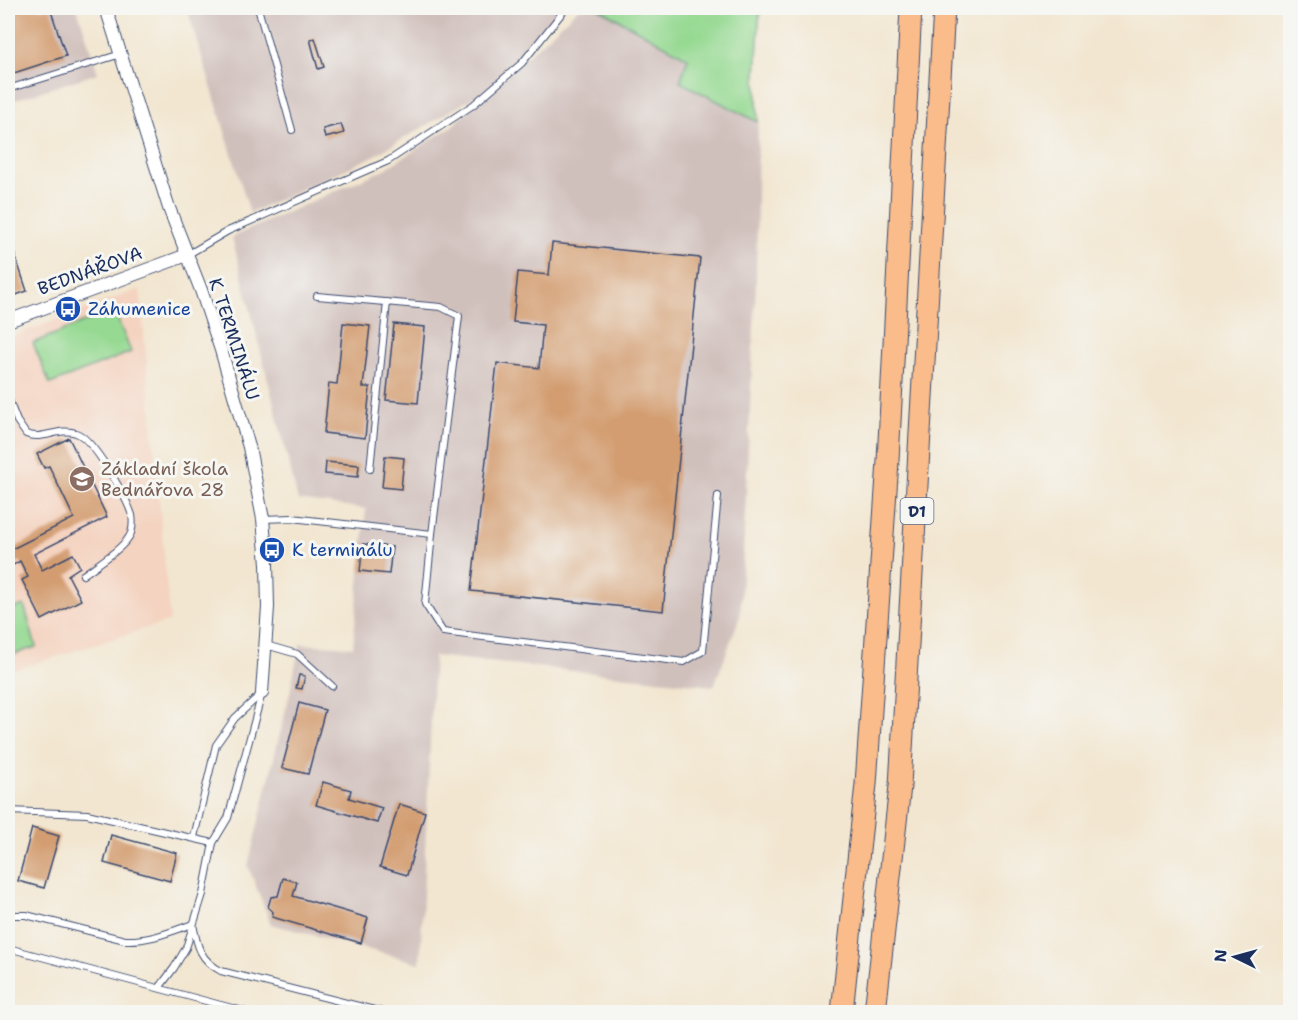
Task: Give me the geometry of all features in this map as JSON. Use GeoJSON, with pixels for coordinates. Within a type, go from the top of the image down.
{"type":"FeatureCollection","features":[{"type":"Feature","properties":{"kind":"highway","name":"D1"},"geometry":{"type":"LineString","coordinates":[[842,1012],[866,784],[883,533],[911,8]]}},
{"type":"Feature","properties":{"kind":"highway","name":"D1"},"geometry":{"type":"LineString","coordinates":[[875,1012],[900,786],[944,8]]}},
{"type":"Feature","properties":{"kind":"street","name":"K TERMINÁLU"},"geometry":{"type":"LineString","coordinates":[[106,8],[170,208],[224,360],[249,447],[263,519],[267,564],[266,645],[262,693]]}},
{"type":"Feature","properties":{"kind":"street","name":"BEDNÁŘOVA"},"geometry":{"type":"LineString","coordinates":[[8,321],[187,255]]}},
{"type":"Feature","properties":{"kind":"lane"},"geometry":{"type":"LineString","coordinates":[[258,8],[292,130]]}},
{"type":"Feature","properties":{"kind":"lane"},"geometry":{"type":"LineString","coordinates":[[187,255],[228,231],[388,161],[473,105],[522,63],[566,8]]}},
{"type":"Feature","properties":{"kind":"lane"},"geometry":{"type":"LineString","coordinates":[[8,89],[121,54]]}},
{"type":"Feature","properties":{"kind":"lane"},"geometry":{"type":"LineString","coordinates":[[317,296],[441,307],[459,316],[425,604],[443,632],[684,662],[703,651],[718,496]]}},
{"type":"Feature","properties":{"kind":"lane"},"geometry":{"type":"LineString","coordinates":[[370,469],[387,302]]}},
{"type":"Feature","properties":{"kind":"lane"},"geometry":{"type":"LineString","coordinates":[[8,398],[17,421],[26,434],[37,436],[59,431],[76,433],[85,438],[100,457],[130,512],[133,525],[129,537],[83,575]]}},
{"type":"Feature","properties":{"kind":"lane"},"geometry":{"type":"LineString","coordinates":[[263,519],[292,518],[432,534]]}},
{"type":"Feature","properties":{"kind":"lane"},"geometry":{"type":"LineString","coordinates":[[266,645],[297,654],[332,686]]}},
{"type":"Feature","properties":{"kind":"lane"},"geometry":{"type":"LineString","coordinates":[[194,837],[216,745],[236,718],[262,693]]}},
{"type":"Feature","properties":{"kind":"lane"},"geometry":{"type":"LineString","coordinates":[[159,988],[186,948],[203,894],[213,843],[228,818],[262,693]]}},
{"type":"Feature","properties":{"kind":"lane"},"geometry":{"type":"LineString","coordinates":[[8,811],[87,814],[213,843]]}},
{"type":"Feature","properties":{"kind":"lane"},"geometry":{"type":"LineString","coordinates":[[8,915],[26,915],[125,940],[155,937],[193,924]]}},
{"type":"Feature","properties":{"kind":"lane"},"geometry":{"type":"LineString","coordinates":[[193,924],[202,957],[220,971],[382,1012]]}},
{"type":"Feature","properties":{"kind":"lane"},"geometry":{"type":"LineString","coordinates":[[8,948],[247,1012]]}},
{"type":"Feature","properties":{"kind":"lane"},"geometry":{"type":"LineString","coordinates":[[8,1010],[19,1012]]}},
{"type":"Feature","properties":{"kind":"shaded area"},"geometry":{"type":"Polygon","coordinates":[[[8,8],[77,8],[98,73],[8,102],[8,8]]]}},
{"type":"Feature","properties":{"kind":"shaded area"},"geometry":{"type":"Polygon","coordinates":[[[187,8],[560,8],[555,17],[493,86],[372,157],[250,213],[187,8]]]}},
{"type":"Feature","properties":{"kind":"shaded area"},"geometry":{"type":"Polygon","coordinates":[[[579,8],[598,8],[688,58],[680,82],[758,122],[756,284],[740,616],[714,686],[434,656],[420,963],[271,924],[248,866],[300,644],[353,647],[366,509],[298,500],[232,237],[385,169],[452,126],[579,8]]]}},
{"type":"Feature","properties":{"kind":"shaded area","name":"Základní škola Bednářova 28"},"geometry":{"type":"Polygon","coordinates":[[[140,289],[170,621],[8,672],[8,338],[140,289]]]}},
{"type":"Feature","properties":{"kind":"green space"},"geometry":{"type":"Polygon","coordinates":[[[598,8],[760,8],[756,74],[758,122],[680,82],[688,58],[598,8]]]}},
{"type":"Feature","properties":{"kind":"green space"},"geometry":{"type":"Polygon","coordinates":[[[114,310],[131,352],[50,384],[33,343],[114,310]]]}},
{"type":"Feature","properties":{"kind":"green space"},"geometry":{"type":"Polygon","coordinates":[[[24,605],[36,647],[8,656],[8,610],[24,605]]]}},
{"type":"Feature","properties":{"kind":"building"},"geometry":{"type":"Polygon","coordinates":[[[8,8],[50,8],[66,56],[8,75],[8,8]]]}},
{"type":"Feature","properties":{"kind":"building"},"geometry":{"type":"Polygon","coordinates":[[[315,38],[324,67],[318,69],[310,39],[315,38]]]}},
{"type":"Feature","properties":{"kind":"building"},"geometry":{"type":"Polygon","coordinates":[[[341,124],[344,133],[325,138],[323,129],[341,124]]]}},
{"type":"Feature","properties":{"kind":"building"},"geometry":{"type":"Polygon","coordinates":[[[552,243],[700,258],[663,611],[471,591],[497,363],[539,368],[543,325],[513,322],[518,272],[549,275],[552,243]]]}},
{"type":"Feature","properties":{"kind":"building"},"geometry":{"type":"Polygon","coordinates":[[[15,255],[27,291],[8,298],[8,258],[15,255]]]}},
{"type":"Feature","properties":{"kind":"building"},"geometry":{"type":"Polygon","coordinates":[[[343,323],[370,326],[363,387],[370,387],[365,438],[324,433],[329,383],[337,384],[343,323]]]}},
{"type":"Feature","properties":{"kind":"building"},"geometry":{"type":"Polygon","coordinates":[[[394,324],[425,327],[418,403],[386,400],[394,324]]]}},
{"type":"Feature","properties":{"kind":"building"},"geometry":{"type":"Polygon","coordinates":[[[69,438],[107,517],[34,554],[42,570],[73,554],[80,567],[68,575],[81,600],[42,620],[22,580],[28,577],[20,561],[8,568],[8,551],[74,518],[49,466],[44,468],[37,454],[69,438]]]}},
{"type":"Feature","properties":{"kind":"building"},"geometry":{"type":"Polygon","coordinates":[[[385,456],[404,458],[401,489],[382,487],[385,456]]]}},
{"type":"Feature","properties":{"kind":"building"},"geometry":{"type":"Polygon","coordinates":[[[326,462],[359,465],[358,477],[325,474],[326,462]]]}},
{"type":"Feature","properties":{"kind":"building"},"geometry":{"type":"Polygon","coordinates":[[[363,544],[392,547],[389,574],[360,571],[363,544]]]}},
{"type":"Feature","properties":{"kind":"building"},"geometry":{"type":"Polygon","coordinates":[[[299,675],[305,676],[302,689],[296,688],[299,675]]]}},
{"type":"Feature","properties":{"kind":"building"},"geometry":{"type":"Polygon","coordinates":[[[299,703],[325,710],[308,774],[282,768],[299,703]]]}},
{"type":"Feature","properties":{"kind":"building"},"geometry":{"type":"Polygon","coordinates":[[[323,782],[351,790],[349,798],[382,808],[377,823],[316,805],[323,782]]]}},
{"type":"Feature","properties":{"kind":"building"},"geometry":{"type":"Polygon","coordinates":[[[399,804],[425,812],[407,875],[380,867],[399,804]]]}},
{"type":"Feature","properties":{"kind":"building"},"geometry":{"type":"Polygon","coordinates":[[[32,828],[59,836],[44,888],[18,881],[32,828]]]}},
{"type":"Feature","properties":{"kind":"building"},"geometry":{"type":"Polygon","coordinates":[[[111,835],[177,853],[170,881],[104,863],[111,835]]]}},
{"type":"Feature","properties":{"kind":"building"},"geometry":{"type":"Polygon","coordinates":[[[283,878],[297,882],[293,896],[368,918],[361,943],[272,917],[273,912],[268,907],[271,897],[278,896],[283,878]]]}},
{"type":"Feature","properties":{"kind":"place","name":"Záhumenice"},"geometry":{"type":"Point","coordinates":[68,309]}},
{"type":"Feature","properties":{"kind":"place","name":"Základní škola Bednářova 28"},"geometry":{"type":"Point","coordinates":[82,479]}},
{"type":"Feature","properties":{"kind":"place","name":"K terminálu"},"geometry":{"type":"Point","coordinates":[272,550]}}]}
